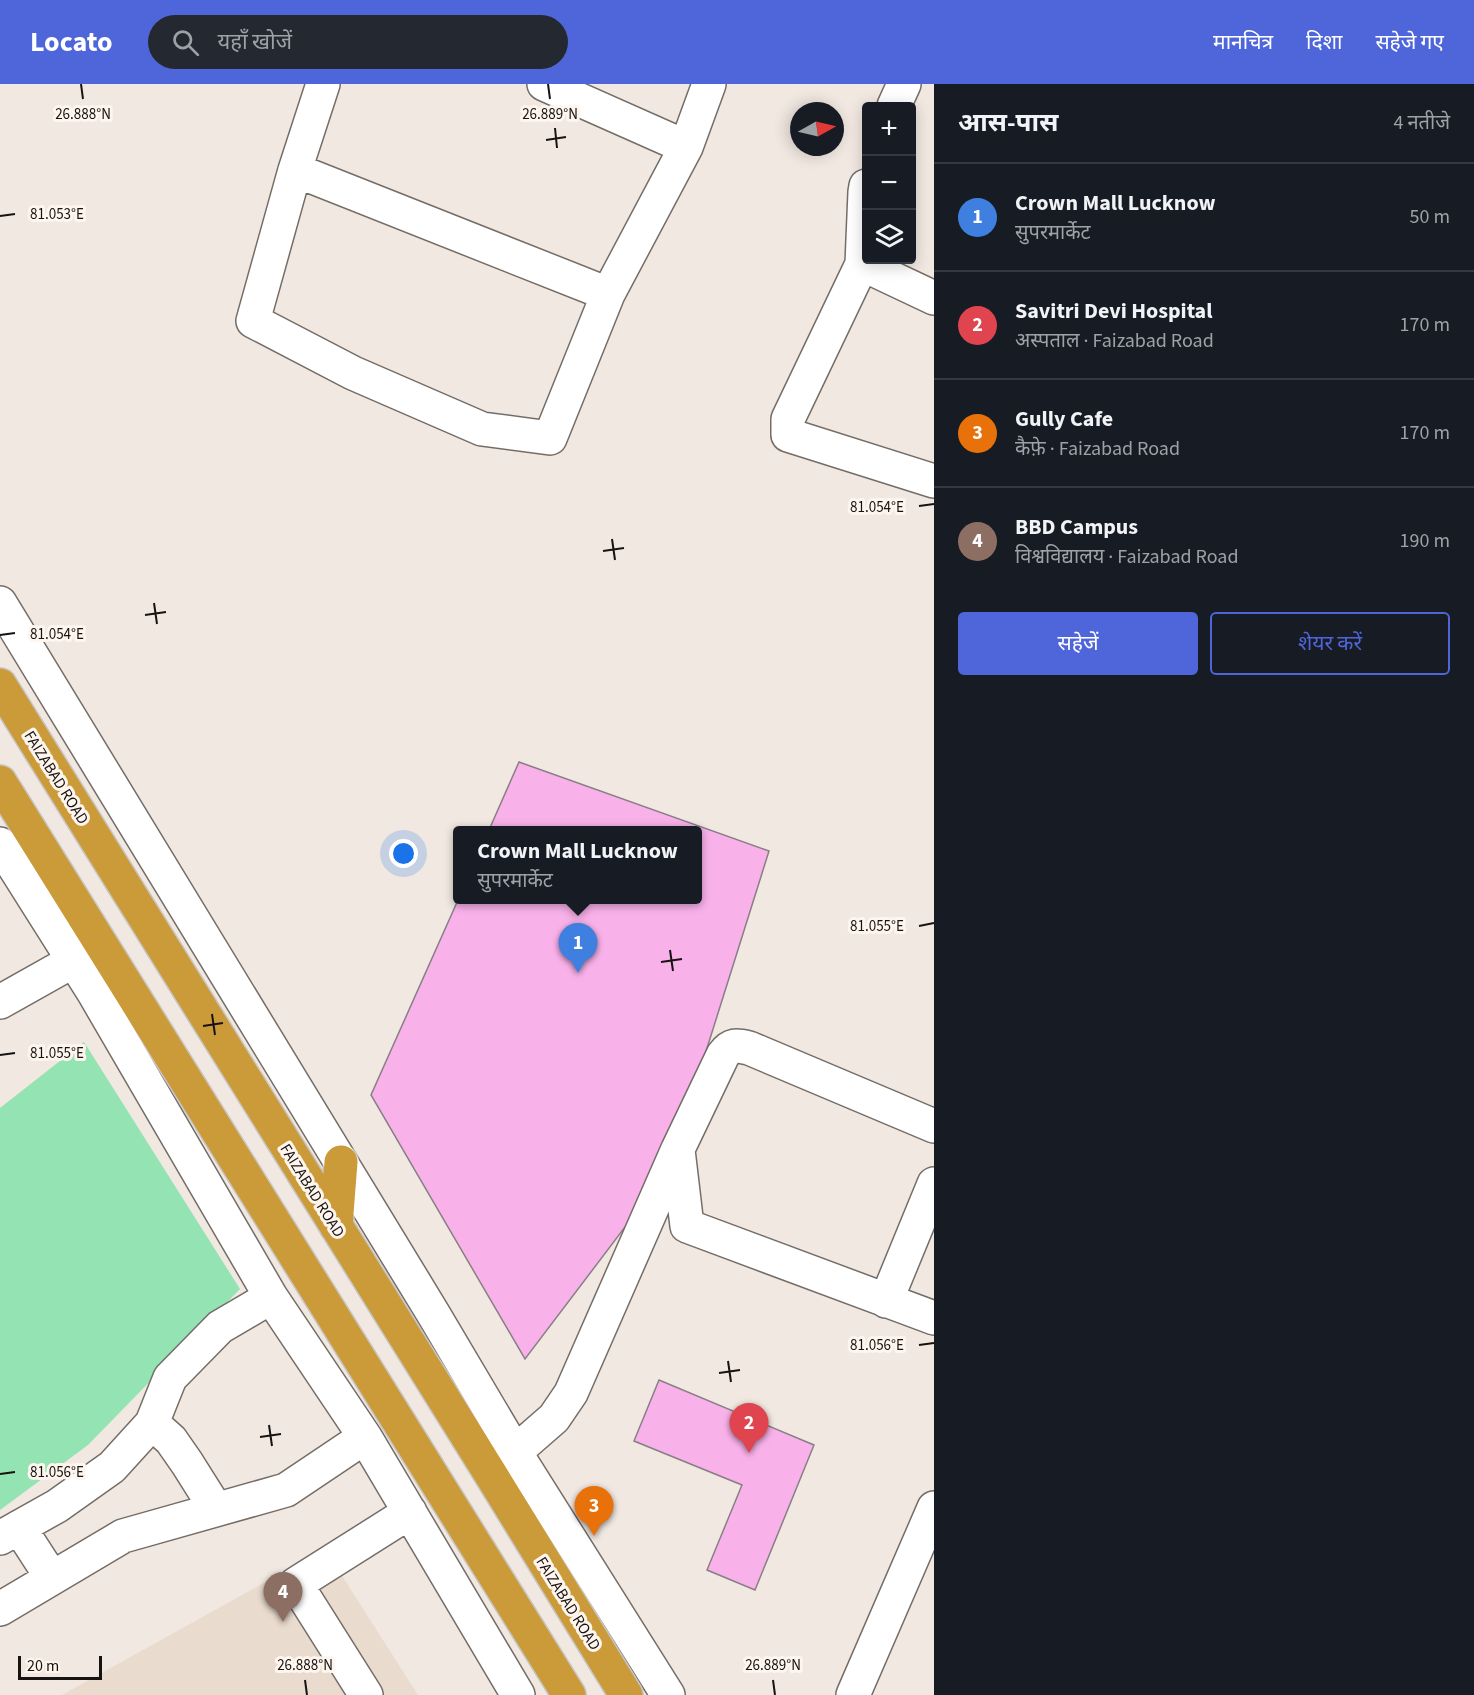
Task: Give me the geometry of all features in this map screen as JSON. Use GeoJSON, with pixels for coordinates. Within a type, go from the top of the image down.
{"type":"FeatureCollection","features":[{"type":"Feature","properties":{"kind":"highway","name":"FAIZABAD ROAD"},"geometry":{"type":"LineString","coordinates":[[0,685],[626,1695]]}},
{"type":"Feature","properties":{"kind":"highway"},"geometry":{"type":"LineString","coordinates":[[0,782],[569,1695]]}},
{"type":"Feature","properties":{"kind":"highway"},"geometry":{"type":"LineString","coordinates":[[336,1226],[341,1162]]}},
{"type":"Feature","properties":{"kind":"street"},"geometry":{"type":"LineString","coordinates":[[323,84],[295,170],[253,321],[353,373],[482,429],[550,438],[608,294],[686,147],[709,84]]}},
{"type":"Feature","properties":{"kind":"street"},"geometry":{"type":"LineString","coordinates":[[544,84],[686,147]]}},
{"type":"Feature","properties":{"kind":"street"},"geometry":{"type":"LineString","coordinates":[[896,102],[904,84]]}},
{"type":"Feature","properties":{"kind":"street"},"geometry":{"type":"LineString","coordinates":[[295,170],[608,294]]}},
{"type":"Feature","properties":{"kind":"street"},"geometry":{"type":"LineString","coordinates":[[934,298],[862,264],[788,419],[788,435],[934,481]]}},
{"type":"Feature","properties":{"kind":"street"},"geometry":{"type":"LineString","coordinates":[[0,603],[515,1452],[668,1695]]}},
{"type":"Feature","properties":{"kind":"street"},"geometry":{"type":"LineString","coordinates":[[0,844],[94,993],[271,1297],[365,1437],[518,1695]]}},
{"type":"Feature","properties":{"kind":"street"},"geometry":{"type":"LineString","coordinates":[[0,1002],[73,961]]}},
{"type":"Feature","properties":{"kind":"street"},"geometry":{"type":"LineString","coordinates":[[493,1478],[515,1452],[554,1418],[571,1393],[678,1149],[728,1048],[737,1046],[749,1048],[934,1126]]}},
{"type":"Feature","properties":{"kind":"street"},"geometry":{"type":"LineString","coordinates":[[678,1149],[687,1226],[934,1318]]}},
{"type":"Feature","properties":{"kind":"street"},"geometry":{"type":"LineString","coordinates":[[886,1301],[934,1184]]}},
{"type":"Feature","properties":{"kind":"street"},"geometry":{"type":"LineString","coordinates":[[52,1578],[10,1532],[57,1506],[112,1467],[152,1423],[170,1378],[220,1327],[271,1297]]}},
{"type":"Feature","properties":{"kind":"street"},"geometry":{"type":"LineString","coordinates":[[152,1423],[171,1440],[216,1509]]}},
{"type":"Feature","properties":{"kind":"street"},"geometry":{"type":"LineString","coordinates":[[0,1610],[123,1536],[286,1490],[365,1437]]}},
{"type":"Feature","properties":{"kind":"street"},"geometry":{"type":"LineString","coordinates":[[853,1695],[934,1508]]}},
{"type":"Feature","properties":{"kind":"street"},"geometry":{"type":"LineString","coordinates":[[366,1695],[296,1584],[410,1512]]}},
{"type":"Feature","properties":{"kind":"shaded area"},"geometry":{"type":"Polygon","coordinates":[[[325,1549],[418,1695],[62,1695],[325,1549]]]}},
{"type":"Feature","properties":{"kind":"green space"},"geometry":{"type":"Polygon","coordinates":[[[84,1042],[240,1289],[88,1445],[0,1510],[0,1108],[84,1042]]]}},
{"type":"Feature","properties":{"kind":"building"},"geometry":{"type":"Polygon","coordinates":[[[519,762],[699,826],[491,826],[519,762]]]}},
{"type":"Feature","properties":{"kind":"building"},"geometry":{"type":"Polygon","coordinates":[[[702,827],[769,851],[669,1169],[525,1359],[371,1095],[456,904],[702,904],[702,827]]]}},
{"type":"Feature","properties":{"kind":"building"},"geometry":{"type":"Polygon","coordinates":[[[659,1380],[814,1445],[755,1590],[707,1570],[742,1485],[634,1441],[659,1380]]]}},
{"type":"Feature","properties":{"kind":"place","name":"Crown Mall Lucknow"},"geometry":{"type":"Point","coordinates":[578,973]}},
{"type":"Feature","properties":{"kind":"place","name":"Savitri Devi Hospital"},"geometry":{"type":"Point","coordinates":[749,1453]}},
{"type":"Feature","properties":{"kind":"place","name":"Gully Cafe"},"geometry":{"type":"Point","coordinates":[594,1536]}},
{"type":"Feature","properties":{"kind":"place","name":"BBD Campus"},"geometry":{"type":"Point","coordinates":[283,1622]}}]}
